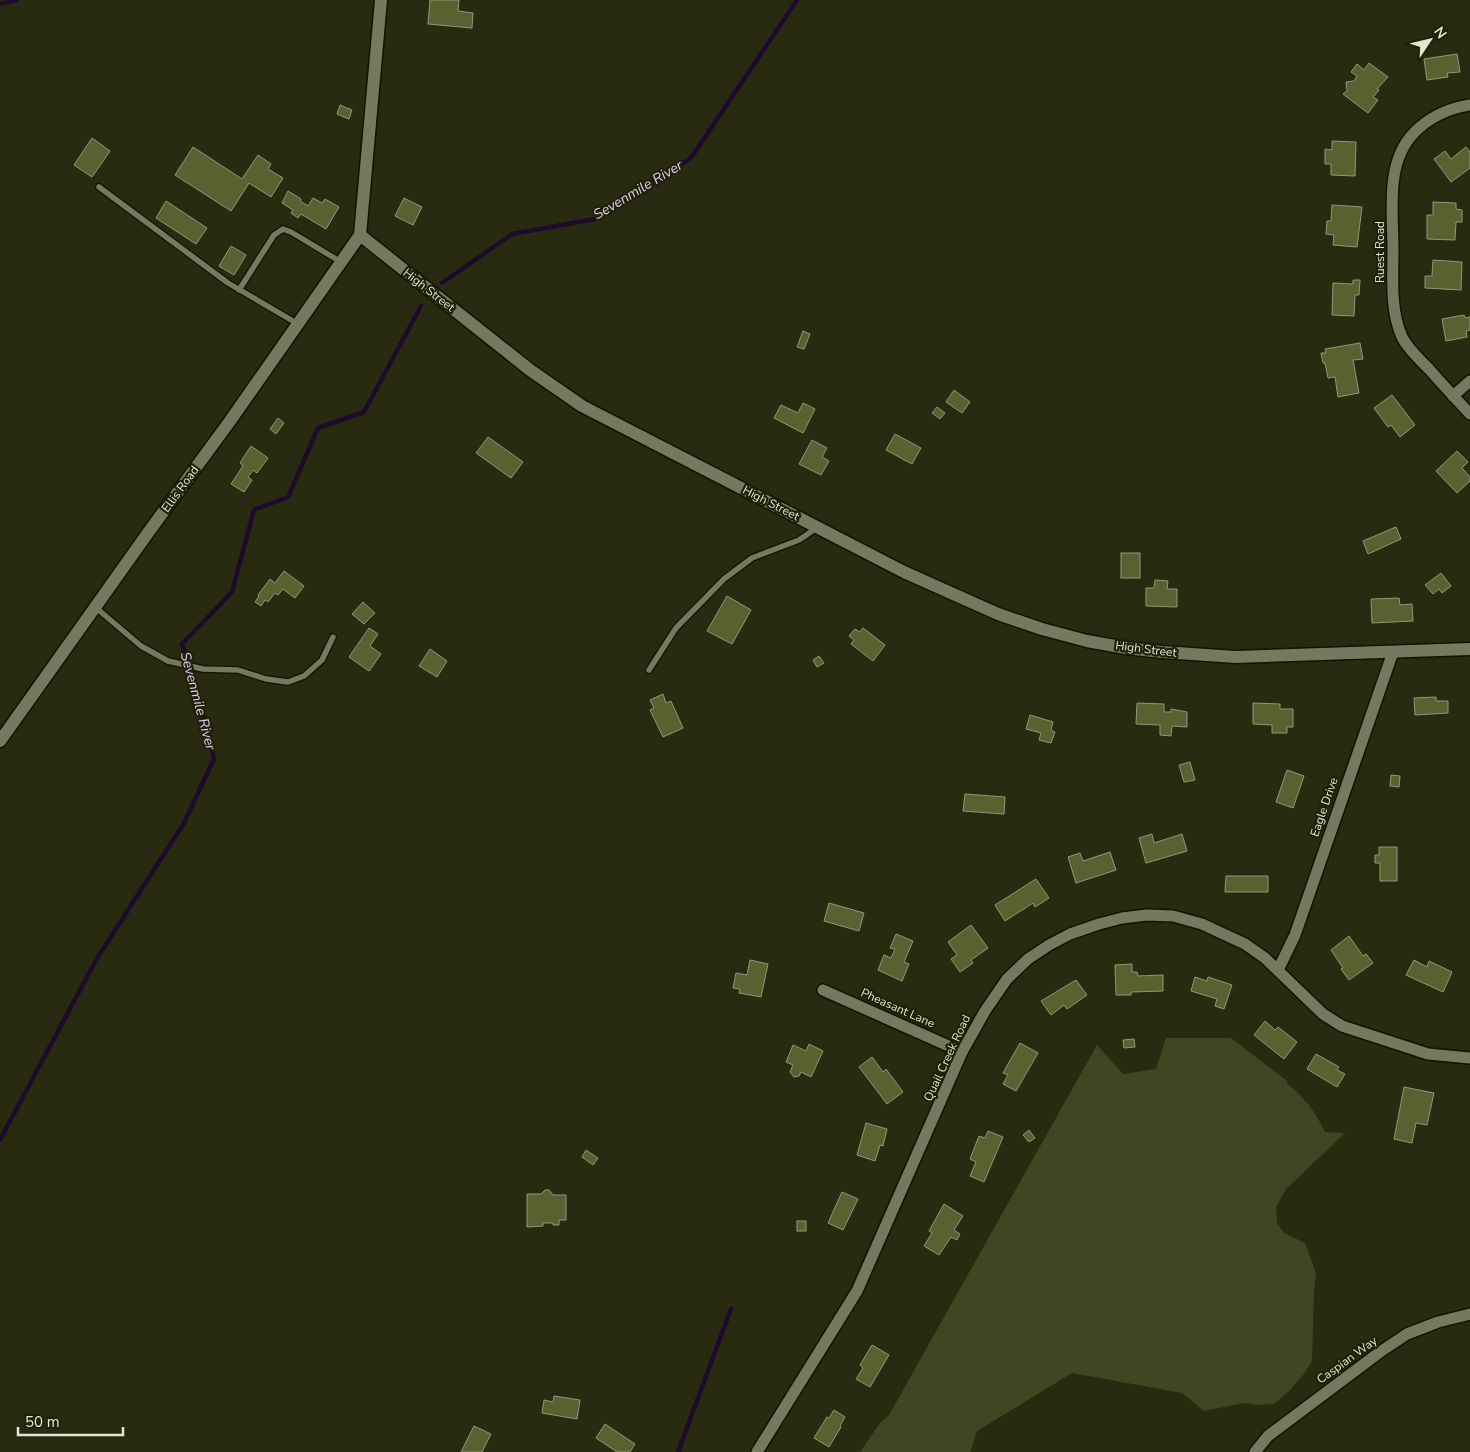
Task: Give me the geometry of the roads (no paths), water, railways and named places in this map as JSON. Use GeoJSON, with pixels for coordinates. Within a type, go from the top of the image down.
{"type":"FeatureCollection","features":[{"type":"Feature","properties":{"kind":"street"},"geometry":{"type":"LineString","coordinates":[[360,235],[381,0]]}},
{"type":"Feature","properties":{"kind":"street","name":"Ruest Road"},"geometry":{"type":"LineString","coordinates":[[1470,106],[1446,111],[1429,120],[1413,133],[1404,144],[1398,157],[1393,186],[1394,297],[1398,325],[1403,339],[1411,351],[1470,414]]}},
{"type":"Feature","properties":{"kind":"street","name":"Ellis Road"},"geometry":{"type":"LineString","coordinates":[[0,741],[230,421],[360,235]]}},
{"type":"Feature","properties":{"kind":"street","name":"High Street"},"geometry":{"type":"LineString","coordinates":[[360,235],[530,370],[582,406],[904,572],[998,614],[1042,629],[1087,641],[1126,648],[1209,656],[1470,649]]}},
{"type":"Feature","properties":{"kind":"street"},"geometry":{"type":"LineString","coordinates":[[1453,396],[1470,381]]}},
{"type":"Feature","properties":{"kind":"street","name":"Eagle Drive"},"geometry":{"type":"LineString","coordinates":[[1278,970],[1295,935],[1392,652]]}},
{"type":"Feature","properties":{"kind":"street","name":"Quail Creek Road"},"geometry":{"type":"LineString","coordinates":[[757,1452],[858,1291],[962,1052],[985,1011],[1007,979],[1028,959],[1049,945],[1070,934],[1122,918],[1147,915],[1173,916],[1202,924],[1245,944],[1278,970],[1323,1014],[1342,1026],[1428,1054],[1470,1058]]}},
{"type":"Feature","properties":{"kind":"street","name":"Pheasant Lane"},"geometry":{"type":"LineString","coordinates":[[823,990],[962,1052]]}},
{"type":"Feature","properties":{"kind":"street","name":"Caspian Way"},"geometry":{"type":"LineString","coordinates":[[1254,1452],[1268,1436],[1387,1347],[1408,1334],[1438,1322],[1470,1314]]}},
{"type":"Feature","properties":{"kind":"lane"},"geometry":{"type":"LineString","coordinates":[[99,188],[239,290],[298,324]]}},
{"type":"Feature","properties":{"kind":"lane"},"geometry":{"type":"LineString","coordinates":[[239,290],[274,235],[283,229],[292,232],[342,262]]}},
{"type":"Feature","properties":{"kind":"lane"},"geometry":{"type":"LineString","coordinates":[[649,670],[676,628],[724,579],[752,558],[800,540],[818,527]]}},
{"type":"Feature","properties":{"kind":"lane"},"geometry":{"type":"LineString","coordinates":[[95,607],[141,646],[168,661],[203,668],[238,670],[266,679],[288,682],[304,676],[322,660],[334,637]]}},
{"type":"Feature","properties":{"kind":"waterway"},"geometry":{"type":"LineString","coordinates":[[0,4],[17,0]]}},
{"type":"Feature","properties":{"kind":"waterway","name":"Sevenmile River"},"geometry":{"type":"LineString","coordinates":[[442,283],[512,234],[595,219],[691,158],[797,0]]}},
{"type":"Feature","properties":{"kind":"waterway","name":"Sevenmile River"},"geometry":{"type":"LineString","coordinates":[[0,1140],[96,960],[184,823],[214,759],[208,731],[182,644],[232,592],[254,510],[288,497],[318,428],[364,412],[421,306]]}},
{"type":"Feature","properties":{"kind":"waterway"},"geometry":{"type":"LineString","coordinates":[[678,1452],[731,1309]]}}]}
